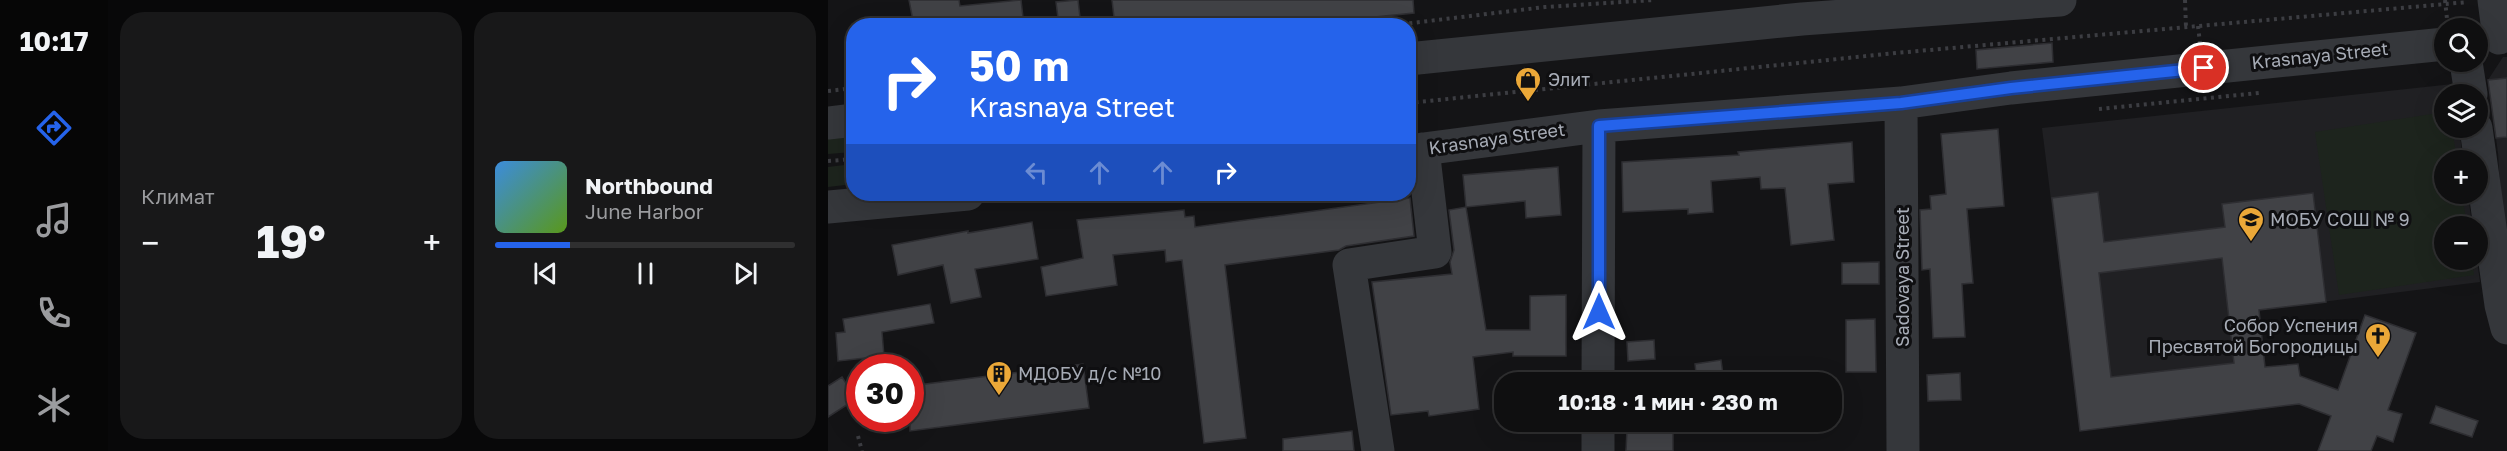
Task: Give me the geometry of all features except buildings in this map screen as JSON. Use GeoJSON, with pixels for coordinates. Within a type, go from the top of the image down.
{"type":"FeatureCollection","features":[{"type":"Feature","properties":{"kind":"street"},"geometry":{"type":"LineString","coordinates":[[1416,58],[1802,10],[2060,0]]}},
{"type":"Feature","properties":{"kind":"street"},"geometry":{"type":"LineString","coordinates":[[2486,1],[2494,39]]}},
{"type":"Feature","properties":{"kind":"street","name":"Krasnaya Street"},"geometry":{"type":"LineString","coordinates":[[1416,150],[1599,126],[1901,103],[2011,88],[2434,45]]}},
{"type":"Feature","properties":{"kind":"street","name":"Sadovaya Street"},"geometry":{"type":"LineString","coordinates":[[1901,103],[1903,451]]}},
{"type":"Feature","properties":{"kind":"street"},"geometry":{"type":"LineString","coordinates":[[828,123],[846,121]]}},
{"type":"Feature","properties":{"kind":"street"},"geometry":{"type":"LineString","coordinates":[[1598,372],[1599,126]]}},
{"type":"Feature","properties":{"kind":"street"},"geometry":{"type":"LineString","coordinates":[[2477,138],[2501,305],[2507,328]]}},
{"type":"Feature","properties":{"kind":"street"},"geometry":{"type":"LineString","coordinates":[[1378,451],[1349,265],[1435,252],[1416,150]]}},
{"type":"Feature","properties":{"kind":"street"},"geometry":{"type":"LineString","coordinates":[[828,207],[893,201]]}},
{"type":"Feature","properties":{"kind":"street"},"geometry":{"type":"LineString","coordinates":[[1598,432],[1598,451]]}},
{"type":"Feature","properties":{"kind":"path"},"geometry":{"type":"LineString","coordinates":[[1416,23],[1545,7],[1654,0]]}},
{"type":"Feature","properties":{"kind":"path"},"geometry":{"type":"LineString","coordinates":[[2185,0],[2186,27]]}},
{"type":"Feature","properties":{"kind":"path"},"geometry":{"type":"LineString","coordinates":[[1416,102],[1837,59],[2446,2],[2486,1]]}},
{"type":"Feature","properties":{"kind":"path"},"geometry":{"type":"LineString","coordinates":[[2446,2],[2447,18]]}},
{"type":"Feature","properties":{"kind":"path"},"geometry":{"type":"LineString","coordinates":[[828,91],[846,89]]}},
{"type":"Feature","properties":{"kind":"path"},"geometry":{"type":"LineString","coordinates":[[2093,110],[2269,92]]}},
{"type":"Feature","properties":{"kind":"path"},"geometry":{"type":"LineString","coordinates":[[828,161],[846,160]]}},
{"type":"Feature","properties":{"kind":"path"},"geometry":{"type":"LineString","coordinates":[[858,436],[862,451]]}},
{"type":"Feature","properties":{"kind":"shaded area"},"geometry":{"type":"Polygon","coordinates":[[[2503,57],[2507,57],[2507,305],[2498,153],[2488,80],[2503,57]]]}},
{"type":"Feature","properties":{"kind":"shaded area","name":"МОБУ СОШ № 9"},"geometry":{"type":"Polygon","coordinates":[[[2434,86],[2434,138],[2460,138],[2462,150],[2434,150],[2434,204],[2469,204],[2471,216],[2434,216],[2434,270],[2478,270],[2480,282],[2259,310],[2265,367],[2298,364],[2303,404],[2080,431],[2042,128],[2434,86]]]}},
{"type":"Feature","properties":{"kind":"shaded area"},"geometry":{"type":"Polygon","coordinates":[[[2434,114],[2434,138],[2454,138],[2455,150],[2434,150],[2434,204],[2464,204],[2465,216],[2434,216],[2434,270],[2473,270],[2474,275],[2339,295],[2315,132],[2434,114]]]}},
{"type":"Feature","properties":{"kind":"shaded area"},"geometry":{"type":"Polygon","coordinates":[[[846,131],[846,153],[828,154],[828,133],[846,131]]]}},
{"type":"Feature","properties":{"kind":"shaded area"},"geometry":{"type":"Polygon","coordinates":[[[846,165],[846,185],[828,187],[828,167],[846,165]]]}},
{"type":"Feature","properties":{"kind":"place","name":"Элит"},"geometry":{"type":"Point","coordinates":[1528,103]}},
{"type":"Feature","properties":{"kind":"place","name":"МОБУ СОШ № 9"},"geometry":{"type":"Point","coordinates":[2251,243]}},
{"type":"Feature","properties":{"kind":"place","name":"Собор Успения Пресвятой Богородицы"},"geometry":{"type":"Point","coordinates":[2378,359]}},
{"type":"Feature","properties":{"kind":"place","name":"МДОБУ д/с №10"},"geometry":{"type":"Point","coordinates":[999,397]}},
{"type":"Feature","properties":{"kind":"route"},"geometry":{"type":"LineString","coordinates":[[1599,312],[1599,126],[1901,103],[2011,88],[2204,68]]}}]}
